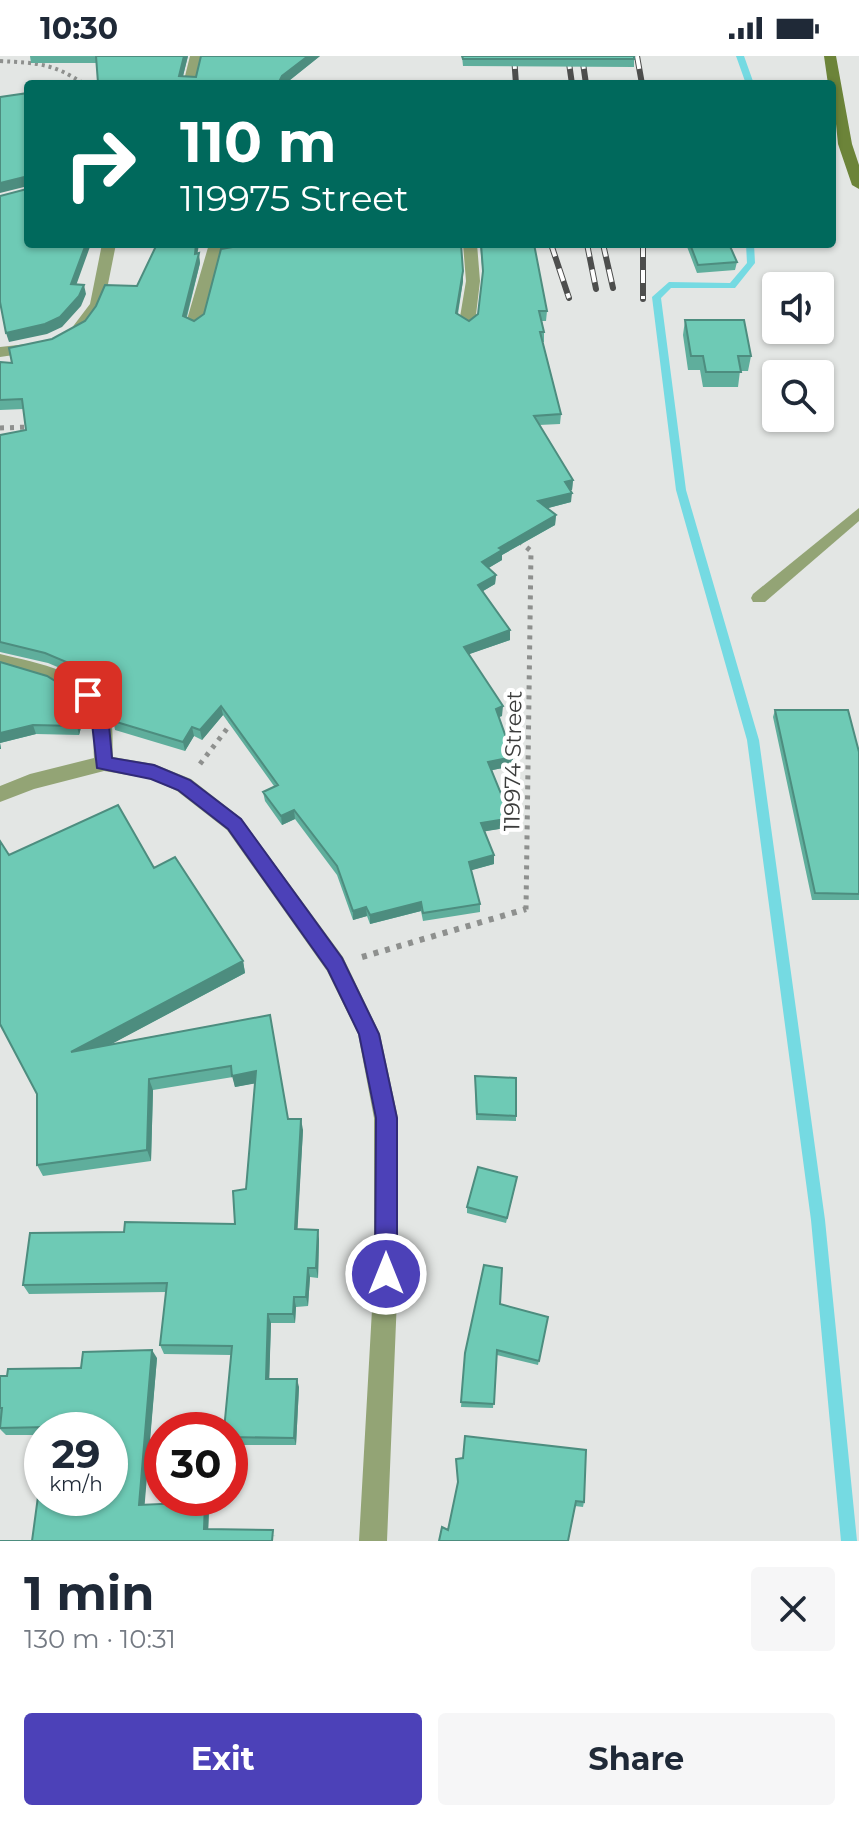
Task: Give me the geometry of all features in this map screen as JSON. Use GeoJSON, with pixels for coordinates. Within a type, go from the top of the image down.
{"type":"FeatureCollection","features":[{"type":"Feature","properties":{"kind":"street"},"geometry":{"type":"LineString","coordinates":[[190,80],[196,56]]}},
{"type":"Feature","properties":{"kind":"street"},"geometry":{"type":"LineString","coordinates":[[830,56],[834,80]]}},
{"type":"Feature","properties":{"kind":"street"},"geometry":{"type":"LineString","coordinates":[[836,91],[845,144],[859,185]]}},
{"type":"Feature","properties":{"kind":"street"},"geometry":{"type":"LineString","coordinates":[[0,352],[58,341],[83,326],[97,304],[108,248]]}},
{"type":"Feature","properties":{"kind":"street"},"geometry":{"type":"LineString","coordinates":[[194,323],[215,248]]}},
{"type":"Feature","properties":{"kind":"street"},"geometry":{"type":"LineString","coordinates":[[467,323],[473,281],[470,248]]}},
{"type":"Feature","properties":{"kind":"street"},"geometry":{"type":"LineString","coordinates":[[0,661],[50,675],[88,695],[100,714],[104,763]]}},
{"type":"Feature","properties":{"kind":"street"},"geometry":{"type":"LineString","coordinates":[[0,794],[30,782],[104,763],[154,772],[184,785],[234,824],[335,964],[369,1034],[386,1118],[386,1274],[373,1541]]}},
{"type":"Feature","properties":{"kind":"lane"},"geometry":{"type":"LineString","coordinates":[[759,598],[859,513]]}},
{"type":"Feature","properties":{"kind":"path"},"geometry":{"type":"LineString","coordinates":[[0,61],[44,63],[60,68],[78,80]]}},
{"type":"Feature","properties":{"kind":"path"},"geometry":{"type":"LineString","coordinates":[[0,428],[44,426]]}},
{"type":"Feature","properties":{"kind":"path","name":"119974 Street"},"geometry":{"type":"LineString","coordinates":[[335,964],[526,910],[531,551],[508,532]]}},
{"type":"Feature","properties":{"kind":"path"},"geometry":{"type":"LineString","coordinates":[[184,785],[239,712]]}},
{"type":"Feature","properties":{"kind":"building"},"geometry":{"type":"Polygon","coordinates":[[[96,56],[184,56],[179,76],[196,77],[201,56],[308,56],[280,80],[98,80],[96,56]]]}},
{"type":"Feature","properties":{"kind":"building"},"geometry":{"type":"Polygon","coordinates":[[[462,56],[634,56],[634,59],[463,59],[462,56]]]}},
{"type":"Feature","properties":{"kind":"building"},"geometry":{"type":"Polygon","coordinates":[[[24,94],[24,177],[0,183],[0,97],[24,94]]]}},
{"type":"Feature","properties":{"kind":"building"},"geometry":{"type":"Polygon","coordinates":[[[24,190],[24,248],[84,248],[71,284],[84,285],[79,296],[60,317],[45,324],[6,333],[0,302],[0,196],[24,190]]]}},
{"type":"Feature","properties":{"kind":"building"},"geometry":{"type":"Polygon","coordinates":[[[155,248],[196,248],[195,254],[199,253],[183,316],[194,321],[204,314],[221,249],[461,248],[463,271],[456,313],[469,321],[478,314],[483,271],[481,248],[535,248],[547,311],[539,311],[544,332],[540,332],[561,414],[534,416],[573,480],[565,482],[572,493],[538,501],[556,515],[499,548],[502,550],[482,562],[496,575],[478,585],[510,630],[464,647],[503,706],[496,709],[513,757],[488,762],[511,818],[481,823],[494,855],[469,862],[480,904],[423,913],[421,902],[370,915],[366,907],[353,911],[337,866],[294,810],[281,816],[263,792],[278,785],[221,706],[200,730],[192,727],[183,742],[113,721],[109,702],[101,687],[76,666],[45,653],[0,642],[0,435],[26,430],[22,399],[0,400],[0,362],[12,363],[9,348],[52,339],[85,321],[105,285],[137,286],[155,248]]]}},
{"type":"Feature","properties":{"kind":"building"},"geometry":{"type":"Polygon","coordinates":[[[692,248],[731,248],[737,262],[698,265],[692,248]]]}},
{"type":"Feature","properties":{"kind":"building"},"geometry":{"type":"Polygon","coordinates":[[[685,320],[744,320],[751,356],[738,356],[741,372],[706,372],[703,356],[691,356],[685,320]]]}},
{"type":"Feature","properties":{"kind":"building"},"geometry":{"type":"Polygon","coordinates":[[[0,662],[47,676],[79,696],[86,712],[80,710],[77,726],[33,725],[0,733],[0,662]]]}},
{"type":"Feature","properties":{"kind":"building"},"geometry":{"type":"Polygon","coordinates":[[[775,710],[848,710],[859,752],[859,894],[815,893],[775,710]]]}},
{"type":"Feature","properties":{"kind":"building"},"geometry":{"type":"Polygon","coordinates":[[[118,805],[154,868],[175,857],[243,961],[71,1052],[270,1015],[288,1119],[301,1119],[295,1229],[318,1230],[316,1268],[308,1268],[306,1297],[294,1297],[293,1314],[268,1314],[266,1379],[297,1379],[294,1438],[248,1437],[248,1412],[226,1412],[232,1346],[160,1345],[167,1283],[23,1285],[30,1233],[124,1232],[125,1222],[235,1224],[233,1191],[246,1189],[256,1071],[232,1076],[231,1066],[149,1079],[147,1150],[37,1165],[37,1094],[0,1024],[0,841],[9,855],[118,805]]]}},
{"type":"Feature","properties":{"kind":"building"},"geometry":{"type":"Polygon","coordinates":[[[475,1076],[516,1078],[516,1116],[477,1114],[475,1076]]]}},
{"type":"Feature","properties":{"kind":"building"},"geometry":{"type":"Polygon","coordinates":[[[478,1167],[517,1177],[507,1218],[467,1207],[478,1167]]]}},
{"type":"Feature","properties":{"kind":"building"},"geometry":{"type":"Polygon","coordinates":[[[484,1265],[502,1268],[500,1304],[548,1317],[539,1361],[497,1350],[494,1404],[461,1402],[465,1353],[484,1265]]]}},
{"type":"Feature","properties":{"kind":"building"},"geometry":{"type":"Polygon","coordinates":[[[152,1350],[147,1412],[144,1412],[139,1505],[144,1505],[144,1516],[204,1516],[204,1529],[273,1530],[272,1541],[32,1541],[35,1516],[128,1516],[128,1412],[24,1412],[24,1427],[0,1428],[0,1376],[7,1376],[8,1369],[81,1368],[83,1352],[152,1350]]]}},
{"type":"Feature","properties":{"kind":"building"},"geometry":{"type":"Polygon","coordinates":[[[465,1436],[586,1450],[584,1502],[576,1501],[568,1541],[439,1541],[442,1527],[448,1530],[458,1482],[456,1459],[463,1458],[465,1436]]]}},
{"type":"Feature","properties":{"kind":"waterway"},"geometry":{"type":"LineString","coordinates":[[740,56],[749,80]]}},
{"type":"Feature","properties":{"kind":"waterway"},"geometry":{"type":"LineString","coordinates":[[750,248],[751,263],[732,286],[669,285],[656,297],[681,490],[753,740],[818,1220],[849,1541]]}},
{"type":"Feature","properties":{"kind":"railway"},"geometry":{"type":"LineString","coordinates":[[514,56],[516,80]]}},
{"type":"Feature","properties":{"kind":"railway"},"geometry":{"type":"LineString","coordinates":[[568,56],[571,80]]}},
{"type":"Feature","properties":{"kind":"railway"},"geometry":{"type":"LineString","coordinates":[[582,56],[585,80]]}},
{"type":"Feature","properties":{"kind":"railway"},"geometry":{"type":"LineString","coordinates":[[637,56],[641,80]]}},
{"type":"Feature","properties":{"kind":"railway"},"geometry":{"type":"LineString","coordinates":[[552,248],[569,298]]}},
{"type":"Feature","properties":{"kind":"railway"},"geometry":{"type":"LineString","coordinates":[[588,248],[596,289]]}},
{"type":"Feature","properties":{"kind":"railway"},"geometry":{"type":"LineString","coordinates":[[604,248],[613,288]]}},
{"type":"Feature","properties":{"kind":"railway"},"geometry":{"type":"LineString","coordinates":[[643,248],[643,299]]}},
{"type":"Feature","properties":{"kind":"route"},"geometry":{"type":"LineString","coordinates":[[88,695],[100,714],[104,763],[154,772],[184,785],[234,824],[335,964],[369,1034],[386,1118],[386,1274]]}}]}
